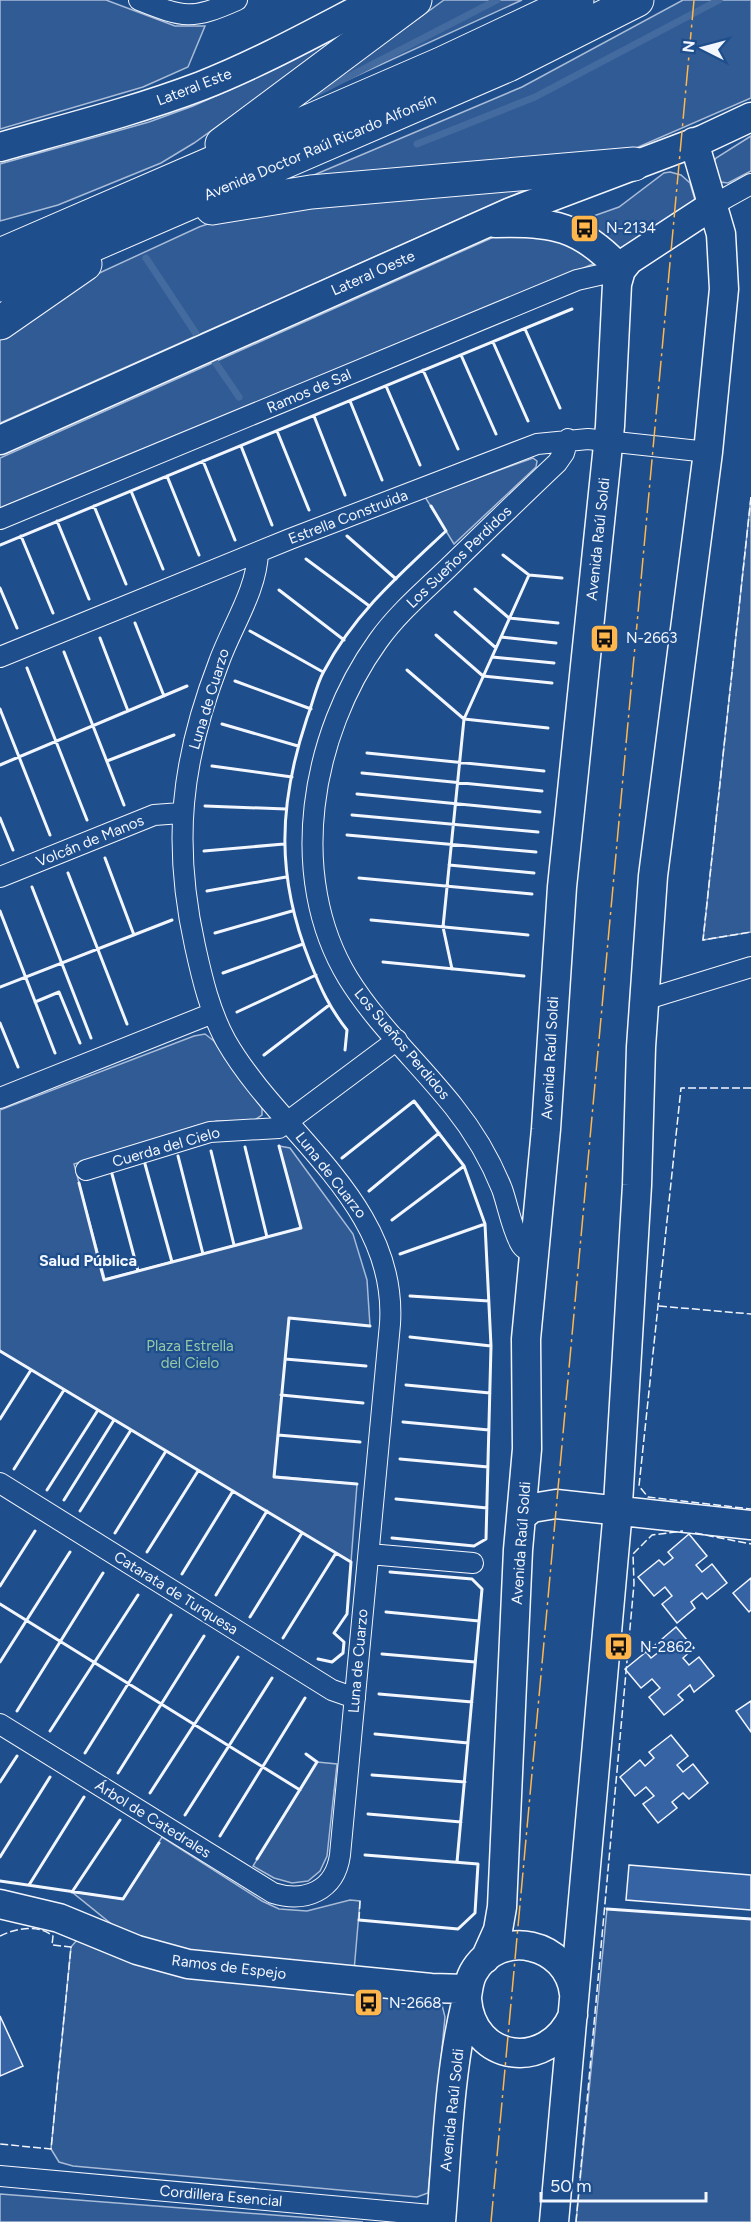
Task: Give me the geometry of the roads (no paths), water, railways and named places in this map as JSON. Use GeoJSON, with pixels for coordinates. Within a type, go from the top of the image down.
{"type":"FeatureCollection","features":[{"type":"Feature","properties":{"kind":"highway"},"geometry":{"type":"LineString","coordinates":[[178,178],[415,0]]}},
{"type":"Feature","properties":{"kind":"highway","name":"Avenida Doctor Raúl Ricardo Alfonsín"},"geometry":{"type":"LineString","coordinates":[[0,255],[441,64],[577,0]]}},
{"type":"Feature","properties":{"kind":"highway","name":"Avenida Doctor Raúl Ricardo Alfonsín"},"geometry":{"type":"LineString","coordinates":[[0,285],[508,65],[637,0]]}},
{"type":"Feature","properties":{"kind":"highway"},"geometry":{"type":"LineString","coordinates":[[0,323],[151,220],[311,192],[634,164]]}},
{"type":"Feature","properties":{"kind":"highway"},"geometry":{"type":"LineString","coordinates":[[0,233],[93,214]]}},
{"type":"Feature","properties":{"kind":"main road","name":"Lateral Este"},"geometry":{"type":"LineString","coordinates":[[0,147],[141,107],[201,85],[265,58],[377,0]]}},
{"type":"Feature","properties":{"kind":"main road","name":"Lateral Oeste"},"geometry":{"type":"LineString","coordinates":[[0,440],[484,223],[694,142],[751,117]]}},
{"type":"Feature","properties":{"kind":"main road"},"geometry":{"type":"LineString","coordinates":[[554,2222],[618,1510],[638,1179],[644,1000],[656,855],[708,453],[725,278],[723,245],[694,142]]}},
{"type":"Feature","properties":{"kind":"main road"},"geometry":{"type":"LineString","coordinates":[[484,223],[523,222],[567,229],[597,245],[621,270],[632,258],[713,205]]}},
{"type":"Feature","properties":{"kind":"main road","name":"Avenida Raúl Soldi"},"geometry":{"type":"LineString","coordinates":[[441,2219],[458,2042],[467,1994],[473,1972],[484,1959],[498,1930],[502,1907],[520,1517],[527,1449],[526,1339],[546,1129],[561,898],[609,441],[617,288],[621,270]]}},
{"type":"Feature","properties":{"kind":"main road"},"geometry":{"type":"LineString","coordinates":[[520,1517],[532,1508],[549,1504],[751,1525]]}},
{"type":"Feature","properties":{"kind":"main road","name":"Ramos de Espejo"},"geometry":{"type":"LineString","coordinates":[[0,1904],[59,1918],[125,1946],[188,1964],[431,1988],[467,1994]]}},
{"type":"Feature","properties":{"kind":"main road"},"geometry":{"type":"LineString","coordinates":[[484,1959],[508,1946],[526,1945],[543,1950],[558,1960],[568,1974],[574,2007]]}},
{"type":"Feature","properties":{"kind":"main road","name":"Avenida Raúl Soldi"},"geometry":{"type":"LineString","coordinates":[[467,1994],[470,2017],[479,2034],[494,2046],[511,2052],[530,2052],[547,2046],[562,2034],[574,2007]]}},
{"type":"Feature","properties":{"kind":"street"},"geometry":{"type":"LineString","coordinates":[[139,0],[183,15],[237,0]]}},
{"type":"Feature","properties":{"kind":"street"},"geometry":{"type":"LineString","coordinates":[[713,205],[751,184]]}},
{"type":"Feature","properties":{"kind":"street","name":"Ramos de Sal"},"geometry":{"type":"LineString","coordinates":[[0,519],[577,280],[621,270]]}},
{"type":"Feature","properties":{"kind":"street","name":"Estrella Construida"},"geometry":{"type":"LineString","coordinates":[[0,657],[258,552],[527,447],[568,439],[609,441],[708,453]]}},
{"type":"Feature","properties":{"kind":"street","name":"Los Sueños Perdidos"},"geometry":{"type":"LineString","coordinates":[[535,1253],[520,1244],[502,1188],[470,1127],[348,978],[333,945],[323,911],[315,874],[313,835],[316,798],[323,760],[342,706],[379,639],[420,595],[557,463],[564,453],[568,439]]}},
{"type":"Feature","properties":{"kind":"street","name":"Luna de Cuarzo"},"geometry":{"type":"LineString","coordinates":[[258,552],[257,572],[218,663],[202,712],[188,771],[182,813],[181,855],[186,903],[198,961],[213,1013],[233,1052],[362,1213],[379,1247],[390,1295],[390,1324],[338,1865],[329,1882],[311,1895]]}},
{"type":"Feature","properties":{"kind":"street","name":"Volcán de Manos"},"geometry":{"type":"LineString","coordinates":[[0,877],[153,815],[182,813]]}},
{"type":"Feature","properties":{"kind":"street"},"geometry":{"type":"LineString","coordinates":[[644,1000],[751,967]]}},
{"type":"Feature","properties":{"kind":"street"},"geometry":{"type":"LineString","coordinates":[[0,1098],[213,1013]]}},
{"type":"Feature","properties":{"kind":"street","name":"Cuerda del Cielo"},"geometry":{"type":"LineString","coordinates":[[86,1170],[210,1132],[268,1131],[289,1123],[398,1040]]}},
{"type":"Feature","properties":{"kind":"street","name":"Catarata de Turquesa"},"geometry":{"type":"LineString","coordinates":[[0,1483],[332,1690],[355,1698]]}},
{"type":"Feature","properties":{"kind":"street"},"geometry":{"type":"LineString","coordinates":[[369,1554],[473,1563]]}},
{"type":"Feature","properties":{"kind":"street","name":"Árbol de Catedrales"},"geometry":{"type":"LineString","coordinates":[[0,1724],[265,1889],[291,1897],[311,1895]]}},
{"type":"Feature","properties":{"kind":"street","name":"Cordillera Esencial"},"geometry":{"type":"LineString","coordinates":[[0,2175],[441,2219]]}},
{"type":"Feature","properties":{"kind":"waterway"},"geometry":{"type":"LineString","coordinates":[[315,94],[497,0]]}},
{"type":"Feature","properties":{"kind":"waterway"},"geometry":{"type":"LineString","coordinates":[[417,144],[535,97],[719,0]]}},
{"type":"Feature","properties":{"kind":"waterway"},"geometry":{"type":"LineString","coordinates":[[146,258],[197,335]]}},
{"type":"Feature","properties":{"kind":"waterway"},"geometry":{"type":"LineString","coordinates":[[215,362],[239,397]]}},
{"type":"Feature","properties":{"kind":"place","name":"N-2134"},"geometry":{"type":"Point","coordinates":[585,228]}},
{"type":"Feature","properties":{"kind":"place","name":"N-2663"},"geometry":{"type":"Point","coordinates":[605,638]}},
{"type":"Feature","properties":{"kind":"place","name":"N-2862"},"geometry":{"type":"Point","coordinates":[619,1647]}},
{"type":"Feature","properties":{"kind":"place","name":"N-2668"},"geometry":{"type":"Point","coordinates":[368,2003]}},
{"type":"Feature","properties":{"kind":"district","name":"Salud Pública"},"geometry":{"type":"Point","coordinates":[88,1260]}},
{"type":"Feature","properties":{"kind":"park label","name":"Plaza Estrella del Cielo"},"geometry":{"type":"Point","coordinates":[190,1354]}}]}
